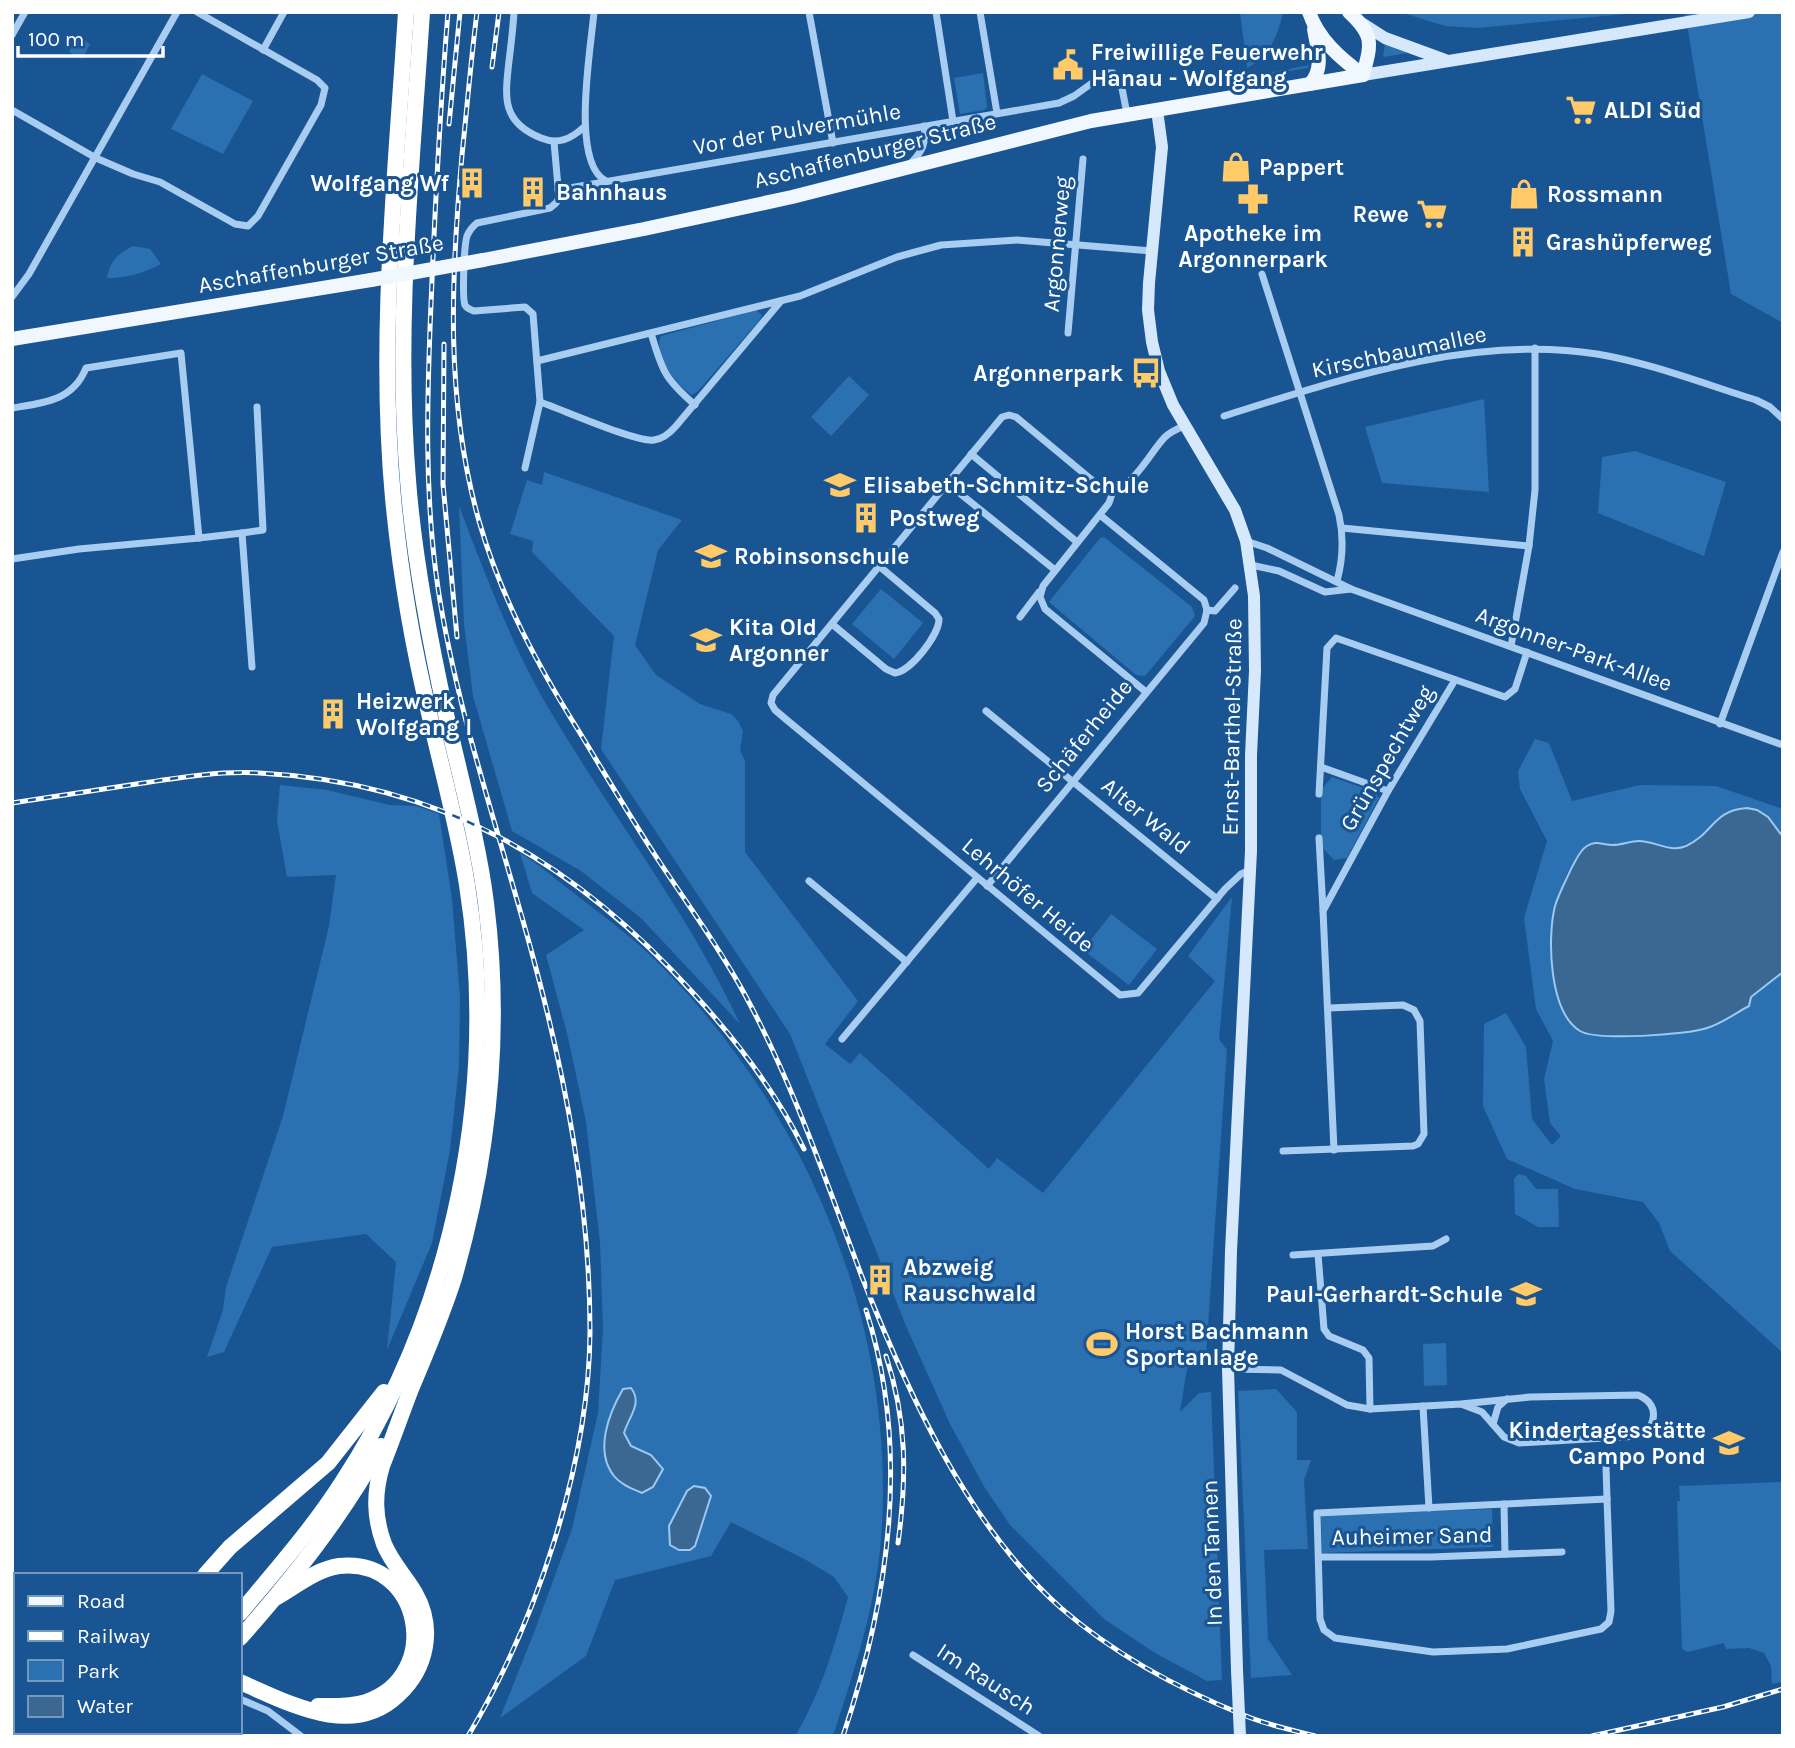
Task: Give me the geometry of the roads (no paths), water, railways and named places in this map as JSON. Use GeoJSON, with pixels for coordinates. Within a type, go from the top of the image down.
{"type":"FeatureCollection","features":[{"type":"Feature","properties":{"kind":"highway"},"geometry":{"type":"LineString","coordinates":[[242,1611],[293,1551],[345,1479],[377,1425],[429,1303],[455,1208],[471,1118],[477,1007],[467,887],[411,633],[390,461],[387,346],[405,12]]}},
{"type":"Feature","properties":{"kind":"highway"},"geometry":{"type":"LineString","coordinates":[[242,1683],[290,1703],[332,1716],[365,1714],[390,1702],[412,1681],[419,1669],[426,1643],[424,1615],[414,1591],[384,1544],[375,1507],[375,1495],[382,1466],[440,1319],[463,1241],[481,1163],[493,1055],[492,970],[483,884],[431,647],[408,479],[403,335],[422,12]]}},
{"type":"Feature","properties":{"kind":"highway"},"geometry":{"type":"LineString","coordinates":[[207,1573],[230,1547],[328,1463],[403,1368]]}},
{"type":"Feature","properties":{"kind":"highway"},"geometry":{"type":"LineString","coordinates":[[242,1636],[277,1597],[339,1516],[377,1455],[408,1396]]}},
{"type":"Feature","properties":{"kind":"highway"},"geometry":{"type":"LineString","coordinates":[[277,1597],[325,1570],[337,1566],[366,1567],[390,1581],[402,1593],[412,1614],[415,1629],[415,1644],[406,1670],[379,1696],[368,1702],[343,1706],[290,1703]]}},
{"type":"Feature","properties":{"kind":"main road"},"geometry":{"type":"LineString","coordinates":[[1309,12],[1320,61],[1318,73],[1310,84]]}},
{"type":"Feature","properties":{"kind":"main road"},"geometry":{"type":"LineString","coordinates":[[1314,27],[1337,54],[1363,75],[1370,40],[1354,16]]}},
{"type":"Feature","properties":{"kind":"main road","name":"Aschaffenburger Straße"},"geometry":{"type":"LineString","coordinates":[[12,339],[483,260],[644,229],[792,197],[1082,123],[1363,75]]}},
{"type":"Feature","properties":{"kind":"street"},"geometry":{"type":"LineString","coordinates":[[12,35],[25,12]]}},
{"type":"Feature","properties":{"kind":"street"},"geometry":{"type":"LineString","coordinates":[[12,297],[20,289],[96,158],[177,12]]}},
{"type":"Feature","properties":{"kind":"street"},"geometry":{"type":"LineString","coordinates":[[12,110],[96,158],[160,182],[235,224],[248,226],[258,216],[321,105],[325,93],[320,81],[197,12]]}},
{"type":"Feature","properties":{"kind":"street"},"geometry":{"type":"LineString","coordinates":[[264,50],[284,12]]}},
{"type":"Feature","properties":{"kind":"street"},"geometry":{"type":"LineString","coordinates":[[514,12],[506,91],[507,107],[514,119],[531,134],[554,142],[573,137],[584,127]]}},
{"type":"Feature","properties":{"kind":"street"},"geometry":{"type":"LineString","coordinates":[[594,12],[584,127],[593,169],[607,182]]}},
{"type":"Feature","properties":{"kind":"street"},"geometry":{"type":"LineString","coordinates":[[810,12],[833,143]]}},
{"type":"Feature","properties":{"kind":"street"},"geometry":{"type":"LineString","coordinates":[[936,12],[953,121]]}},
{"type":"Feature","properties":{"kind":"street"},"geometry":{"type":"LineString","coordinates":[[980,12],[997,113]]}},
{"type":"Feature","properties":{"kind":"street","name":"Aschaffenburger Straße"},"geometry":{"type":"LineString","coordinates":[[1363,75],[1749,12]]}},
{"type":"Feature","properties":{"kind":"street"},"geometry":{"type":"LineString","coordinates":[[1354,16],[1385,38],[1449,61]]}},
{"type":"Feature","properties":{"kind":"street","name":"Vor der Pulvermühle"},"geometry":{"type":"LineString","coordinates":[[558,190],[1059,103],[1074,96],[1103,74],[1110,73],[1120,80],[1127,114]]}},
{"type":"Feature","properties":{"kind":"street","name":"Ernst-Barthel-Straße"},"geometry":{"type":"LineString","coordinates":[[1157,110],[1162,147],[1148,310],[1152,342],[1161,375],[1184,426],[1236,510],[1246,541],[1254,596],[1250,870],[1231,1251],[1228,1369]]}},
{"type":"Feature","properties":{"kind":"street"},"geometry":{"type":"LineString","coordinates":[[905,167],[924,146],[925,126]]}},
{"type":"Feature","properties":{"kind":"street"},"geometry":{"type":"LineString","coordinates":[[525,468],[540,402],[533,314],[530,309],[522,307],[474,311],[468,308],[465,304],[465,247],[467,235],[477,223],[550,208],[558,201],[554,142]]}},
{"type":"Feature","properties":{"kind":"street","name":"Argonnerweg"},"geometry":{"type":"LineString","coordinates":[[1068,333],[1083,159]]}},
{"type":"Feature","properties":{"kind":"street"},"geometry":{"type":"LineString","coordinates":[[537,361],[818,290],[890,260],[941,245],[1006,240],[1152,251]]}},
{"type":"Feature","properties":{"kind":"street"},"geometry":{"type":"LineString","coordinates":[[1262,274],[1342,528],[1342,561],[1337,581]]}},
{"type":"Feature","properties":{"kind":"street"},"geometry":{"type":"LineString","coordinates":[[540,402],[637,438],[657,440],[668,434],[695,405],[781,300]]}},
{"type":"Feature","properties":{"kind":"street"},"geometry":{"type":"LineString","coordinates":[[652,333],[659,360],[670,384],[695,405]]}},
{"type":"Feature","properties":{"kind":"street"},"geometry":{"type":"LineString","coordinates":[[1511,646],[1529,546],[1535,489],[1535,348]]}},
{"type":"Feature","properties":{"kind":"street","name":"Kirschbaumallee"},"geometry":{"type":"LineString","coordinates":[[1224,416],[1300,392],[1422,362],[1535,348],[1597,354],[1650,367],[1755,400],[1770,407],[1783,419]]}},
{"type":"Feature","properties":{"kind":"street"},"geometry":{"type":"LineString","coordinates":[[12,408],[59,399],[78,384],[86,368],[181,353],[199,538]]}},
{"type":"Feature","properties":{"kind":"street"},"geometry":{"type":"LineString","coordinates":[[12,559],[79,549],[263,530],[257,407]]}},
{"type":"Feature","properties":{"kind":"street"},"geometry":{"type":"LineString","coordinates":[[879,566],[935,612],[939,619],[937,631],[908,668],[894,673],[832,624],[879,566],[947,483],[1002,417],[1016,417],[1106,491],[1113,491],[1128,483],[1165,438],[1184,426]]}},
{"type":"Feature","properties":{"kind":"street"},"geometry":{"type":"LineString","coordinates":[[971,454],[1077,542]]}},
{"type":"Feature","properties":{"kind":"street"},"geometry":{"type":"LineString","coordinates":[[947,483],[1055,570]]}},
{"type":"Feature","properties":{"kind":"street"},"geometry":{"type":"LineString","coordinates":[[1020,617],[1109,503],[1113,491]]}},
{"type":"Feature","properties":{"kind":"street"},"geometry":{"type":"LineString","coordinates":[[1100,515],[1204,600],[1207,610]]}},
{"type":"Feature","properties":{"kind":"street"},"geometry":{"type":"LineString","coordinates":[[1342,528],[1529,546]]}},
{"type":"Feature","properties":{"kind":"street"},"geometry":{"type":"LineString","coordinates":[[242,533],[252,667]]}},
{"type":"Feature","properties":{"kind":"street","name":"Argonner-Park-Allee"},"geometry":{"type":"LineString","coordinates":[[1246,541],[1267,548],[1351,589],[1783,745]]}},
{"type":"Feature","properties":{"kind":"street"},"geometry":{"type":"LineString","coordinates":[[1720,724],[1783,552]]}},
{"type":"Feature","properties":{"kind":"street","name":"Argonner-Park-Allee"},"geometry":{"type":"LineString","coordinates":[[1251,565],[1279,571],[1325,592],[1351,589]]}},
{"type":"Feature","properties":{"kind":"street"},"geometry":{"type":"LineString","coordinates":[[1044,586],[1040,597],[1045,609],[1146,692]]}},
{"type":"Feature","properties":{"kind":"street","name":"Schäferheide"},"geometry":{"type":"LineString","coordinates":[[987,886],[1204,622],[1207,610],[1215,611],[1234,588]]}},
{"type":"Feature","properties":{"kind":"street","name":"Lehrhöfer Heide"},"geometry":{"type":"LineString","coordinates":[[832,624],[774,695],[771,704],[788,721],[1120,995],[1138,993],[1217,899],[1241,874],[1250,870]]}},
{"type":"Feature","properties":{"kind":"street"},"geometry":{"type":"LineString","coordinates":[[1318,794],[1327,648],[1336,638],[1455,680]]}},
{"type":"Feature","properties":{"kind":"street","name":"Grünspechtweg"},"geometry":{"type":"LineString","coordinates":[[1323,911],[1388,791],[1455,680],[1497,695],[1509,695],[1515,689],[1527,652]]}},
{"type":"Feature","properties":{"kind":"street","name":"Alter Wald"},"geometry":{"type":"LineString","coordinates":[[986,711],[1217,899]]}},
{"type":"Feature","properties":{"kind":"street"},"geometry":{"type":"LineString","coordinates":[[1321,767],[1388,791]]}},
{"type":"Feature","properties":{"kind":"street","name":"Grünspechtweg"},"geometry":{"type":"LineString","coordinates":[[1319,838],[1334,1150]]}},
{"type":"Feature","properties":{"kind":"street"},"geometry":{"type":"LineString","coordinates":[[842,1038],[977,878]]}},
{"type":"Feature","properties":{"kind":"street"},"geometry":{"type":"LineString","coordinates":[[810,881],[907,962]]}},
{"type":"Feature","properties":{"kind":"street"},"geometry":{"type":"LineString","coordinates":[[1283,1152],[1413,1146],[1418,1144],[1424,1135],[1420,1021],[1414,1010],[1403,1005],[1329,1007]]}},
{"type":"Feature","properties":{"kind":"street"},"geometry":{"type":"LineString","coordinates":[[1293,1255],[1433,1246],[1447,1239]]}},
{"type":"Feature","properties":{"kind":"street"},"geometry":{"type":"LineString","coordinates":[[1318,1254],[1324,1329],[1329,1336],[1363,1350],[1369,1358],[1370,1409]]}},
{"type":"Feature","properties":{"kind":"street"},"geometry":{"type":"LineString","coordinates":[[1228,1369],[1280,1370],[1347,1405],[1370,1409],[1461,1404],[1508,1398],[1638,1395],[1652,1406],[1654,1417],[1649,1429],[1639,1436],[1519,1443],[1504,1437],[1482,1412],[1461,1404]]}},
{"type":"Feature","properties":{"kind":"street","name":"In den Tannen"},"geometry":{"type":"LineString","coordinates":[[1228,1369],[1240,1736]]}},
{"type":"Feature","properties":{"kind":"street"},"geometry":{"type":"LineString","coordinates":[[1493,1424],[1498,1407],[1508,1398]]}},
{"type":"Feature","properties":{"kind":"street"},"geometry":{"type":"LineString","coordinates":[[1423,1406],[1429,1508]]}},
{"type":"Feature","properties":{"kind":"street"},"geometry":{"type":"LineString","coordinates":[[1606,1466],[1611,1611],[1609,1622],[1601,1629],[1507,1649],[1433,1652],[1335,1638],[1324,1630],[1320,1619],[1317,1513],[1607,1499]]}},
{"type":"Feature","properties":{"kind":"street","name":"Auheimer Sand"},"geometry":{"type":"LineString","coordinates":[[1504,1504],[1505,1554]]}},
{"type":"Feature","properties":{"kind":"street","name":"Auheimer Sand"},"geometry":{"type":"LineString","coordinates":[[1318,1557],[1431,1557],[1562,1552]]}},
{"type":"Feature","properties":{"kind":"street","name":"Im Rausch"},"geometry":{"type":"LineString","coordinates":[[913,1655],[1039,1736]]}},
{"type":"Feature","properties":{"kind":"street"},"geometry":{"type":"LineString","coordinates":[[242,1700],[275,1716],[301,1736]]}},
{"type":"Feature","properties":{"kind":"water"},"geometry":{"type":"Polygon","coordinates":[[[1747,808],[1757,810],[1768,817],[1783,837],[1783,972],[1751,997],[1749,1006],[1707,1028],[1642,1036],[1604,1036],[1580,1031],[1562,1008],[1556,992],[1551,936],[1555,906],[1580,853],[1593,843],[1613,845],[1639,841],[1680,848],[1695,841],[1727,813],[1747,808]]]}},
{"type":"Feature","properties":{"kind":"water"},"geometry":{"type":"Polygon","coordinates":[[[631,1388],[636,1399],[624,1433],[631,1446],[651,1455],[663,1469],[653,1487],[642,1493],[614,1476],[605,1455],[606,1432],[613,1409],[623,1389],[631,1388]]]}},
{"type":"Feature","properties":{"kind":"water"},"geometry":{"type":"Polygon","coordinates":[[[694,1486],[705,1488],[711,1496],[695,1546],[690,1550],[679,1550],[670,1545],[669,1526],[687,1491],[694,1486]]]}},
{"type":"Feature","properties":{"kind":"railway"},"geometry":{"type":"LineString","coordinates":[[448,12],[428,375],[430,517],[438,588],[456,681],[533,957],[566,1096],[586,1237],[590,1332],[580,1435],[554,1542],[516,1644],[468,1736]]}},
{"type":"Feature","properties":{"kind":"railway"},"geometry":{"type":"LineString","coordinates":[[449,124],[460,12]]}},
{"type":"Feature","properties":{"kind":"railway"},"geometry":{"type":"LineString","coordinates":[[477,12],[455,247],[456,385],[460,430],[479,521],[498,577],[522,631],[626,810],[734,975],[762,1027],[793,1097],[899,1365],[943,1454],[997,1537],[1027,1575],[1061,1608],[1126,1656],[1173,1683],[1222,1706],[1263,1722],[1315,1736]]}},
{"type":"Feature","properties":{"kind":"railway"},"geometry":{"type":"LineString","coordinates":[[492,67],[499,12]]}},
{"type":"Feature","properties":{"kind":"railway"},"geometry":{"type":"LineString","coordinates":[[444,344],[443,484],[457,637]]}},
{"type":"Feature","properties":{"kind":"railway"},"geometry":{"type":"LineString","coordinates":[[12,803],[187,777],[259,773],[325,780],[387,793],[445,812],[500,837],[552,868],[601,905],[649,947],[694,994],[740,1049],[781,1107],[804,1149]]}},
{"type":"Feature","properties":{"kind":"railway"},"geometry":{"type":"LineString","coordinates":[[843,1736],[872,1631],[889,1524],[891,1470],[888,1417],[880,1363],[866,1310]]}},
{"type":"Feature","properties":{"kind":"railway"},"geometry":{"type":"LineString","coordinates":[[886,1356],[898,1403],[903,1449],[903,1495],[898,1543]]}},
{"type":"Feature","properties":{"kind":"railway"},"geometry":{"type":"LineString","coordinates":[[1592,1736],[1723,1707],[1783,1689]]}},
{"type":"Feature","properties":{"kind":"place","name":"Freiwillige Feuerwehr Hanau - Wolfgang"},"geometry":{"type":"Point","coordinates":[1068,65]}},
{"type":"Feature","properties":{"kind":"place","name":"ALDI Süd"},"geometry":{"type":"Point","coordinates":[1581,110]}},
{"type":"Feature","properties":{"kind":"place","name":"Pappert"},"geometry":{"type":"Point","coordinates":[1236,167]}},
{"type":"Feature","properties":{"kind":"place","name":"Wolfgang Wf"},"geometry":{"type":"Point","coordinates":[472,183]}},
{"type":"Feature","properties":{"kind":"place","name":"Bahnhaus"},"geometry":{"type":"Point","coordinates":[533,192]}},
{"type":"Feature","properties":{"kind":"place","name":"Rossmann"},"geometry":{"type":"Point","coordinates":[1524,194]}},
{"type":"Feature","properties":{"kind":"place","name":"Apotheke im Argonnerpark"},"geometry":{"type":"Point","coordinates":[1253,199]}},
{"type":"Feature","properties":{"kind":"place","name":"Rewe"},"geometry":{"type":"Point","coordinates":[1432,214]}},
{"type":"Feature","properties":{"kind":"place","name":"Grashüpferweg"},"geometry":{"type":"Point","coordinates":[1523,242]}},
{"type":"Feature","properties":{"kind":"place","name":"Argonnerpark"},"geometry":{"type":"Point","coordinates":[1146,373]}},
{"type":"Feature","properties":{"kind":"place","name":"Elisabeth-Schmitz-Schule"},"geometry":{"type":"Point","coordinates":[840,485]}},
{"type":"Feature","properties":{"kind":"place","name":"Postweg"},"geometry":{"type":"Point","coordinates":[866,518]}},
{"type":"Feature","properties":{"kind":"place","name":"Robinsonschule"},"geometry":{"type":"Point","coordinates":[711,556]}},
{"type":"Feature","properties":{"kind":"place","name":"Kita Old Argonner"},"geometry":{"type":"Point","coordinates":[706,640]}},
{"type":"Feature","properties":{"kind":"place","name":"Heizwerk Wolfgang I"},"geometry":{"type":"Point","coordinates":[333,714]}},
{"type":"Feature","properties":{"kind":"place","name":"Abzweig Rauschwald"},"geometry":{"type":"Point","coordinates":[880,1280]}},
{"type":"Feature","properties":{"kind":"place","name":"Paul-Gerhardt-Schule"},"geometry":{"type":"Point","coordinates":[1526,1294]}},
{"type":"Feature","properties":{"kind":"place","name":"Horst Bachmann Sportanlage"},"geometry":{"type":"Point","coordinates":[1102,1344]}},
{"type":"Feature","properties":{"kind":"place","name":"Kindertagesstätte Campo Pond"},"geometry":{"type":"Point","coordinates":[1729,1443]}}]}
